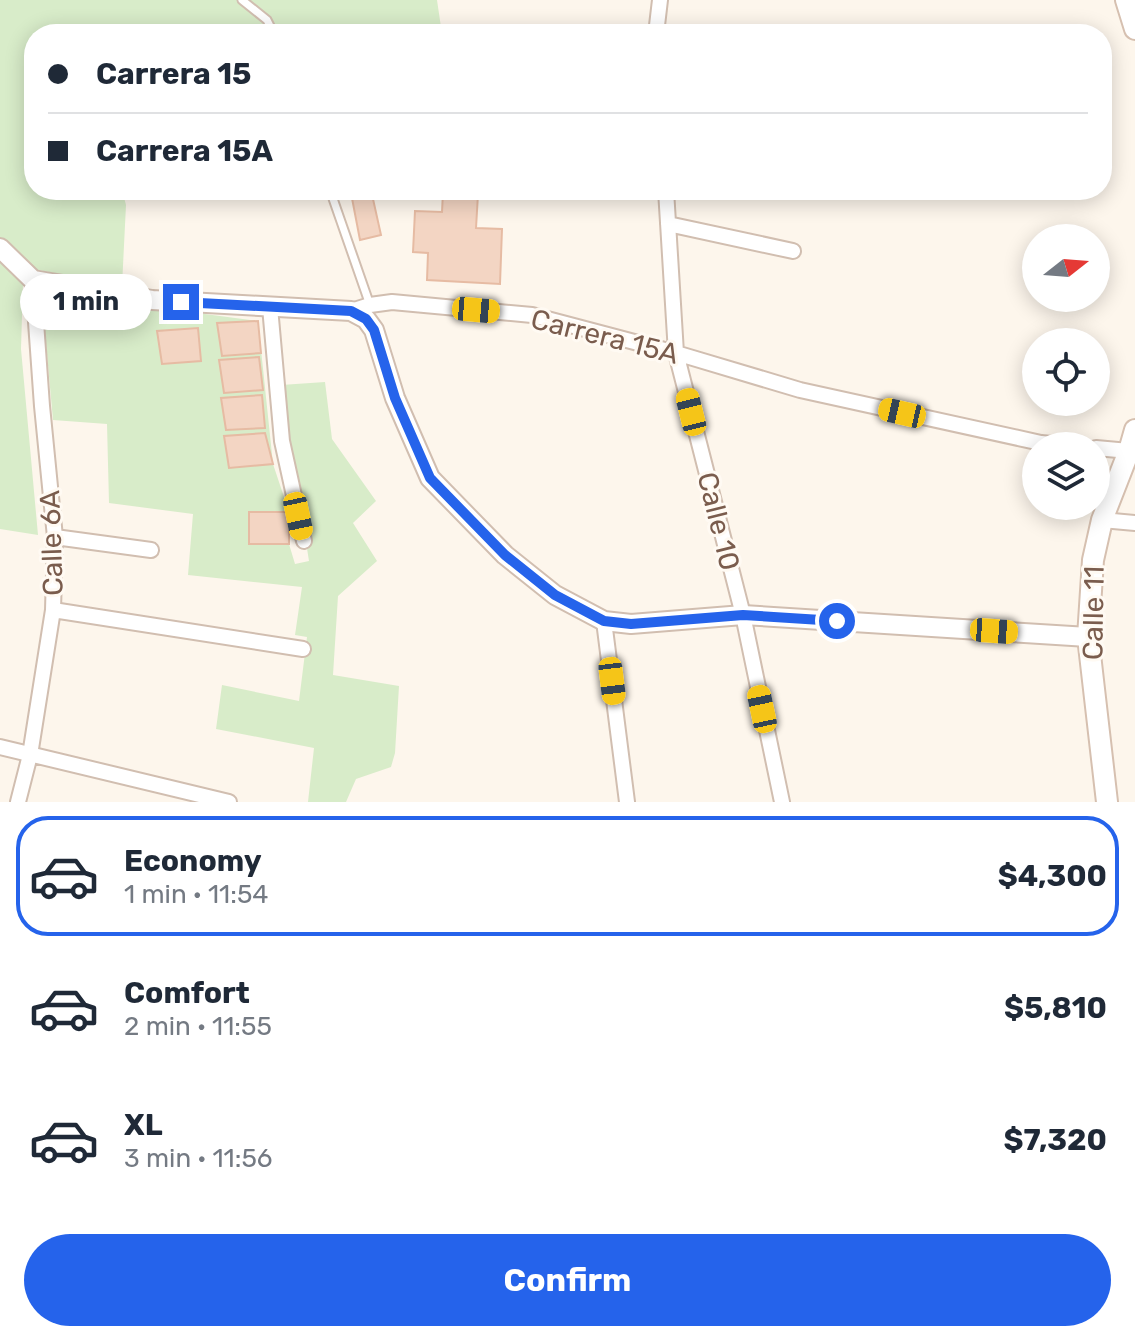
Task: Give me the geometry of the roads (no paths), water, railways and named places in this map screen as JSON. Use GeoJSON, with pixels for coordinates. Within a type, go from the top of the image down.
{"type":"FeatureCollection","features":[{"type":"Feature","properties":{"kind":"main road"},"geometry":{"type":"LineString","coordinates":[[1126,0],[1135,29]]}},
{"type":"Feature","properties":{"kind":"main road","name":"Calle 11"},"geometry":{"type":"LineString","coordinates":[[1110,500],[1135,430]]}},
{"type":"Feature","properties":{"kind":"main road","name":"Calle 11"},"geometry":{"type":"LineString","coordinates":[[1102,520],[1093,560],[1088,637],[1107,802]]}},
{"type":"Feature","properties":{"kind":"street"},"geometry":{"type":"LineString","coordinates":[[657,24],[660,0]]}},
{"type":"Feature","properties":{"kind":"street","name":"Calle 10"},"geometry":{"type":"LineString","coordinates":[[667,200],[676,353],[743,615],[782,802]]}},
{"type":"Feature","properties":{"kind":"street"},"geometry":{"type":"LineString","coordinates":[[668,224],[793,251]]}},
{"type":"Feature","properties":{"kind":"street"},"geometry":{"type":"LineString","coordinates":[[0,248],[33,280]]}},
{"type":"Feature","properties":{"kind":"street","name":"Carrera 15A"},"geometry":{"type":"LineString","coordinates":[[33,280],[152,300],[351,311],[392,302],[532,315],[800,390],[1022,439]]}},
{"type":"Feature","properties":{"kind":"street","name":"Calle 6A"},"geometry":{"type":"LineString","coordinates":[[18,802],[30,755],[53,610],[55,537],[33,280]]}},
{"type":"Feature","properties":{"kind":"street"},"geometry":{"type":"LineString","coordinates":[[270,307],[282,441],[304,541]]}},
{"type":"Feature","properties":{"kind":"street"},"geometry":{"type":"LineString","coordinates":[[351,311],[366,319],[374,330],[395,398],[430,478],[505,555],[555,595],[604,621],[631,624],[743,615],[1088,637]]}},
{"type":"Feature","properties":{"kind":"street"},"geometry":{"type":"LineString","coordinates":[[1110,449],[1129,451]]}},
{"type":"Feature","properties":{"kind":"street"},"geometry":{"type":"LineString","coordinates":[[1102,520],[1135,523]]}},
{"type":"Feature","properties":{"kind":"street"},"geometry":{"type":"LineString","coordinates":[[55,537],[151,550]]}},
{"type":"Feature","properties":{"kind":"street"},"geometry":{"type":"LineString","coordinates":[[53,610],[303,649]]}},
{"type":"Feature","properties":{"kind":"street"},"geometry":{"type":"LineString","coordinates":[[604,621],[627,802]]}},
{"type":"Feature","properties":{"kind":"street"},"geometry":{"type":"LineString","coordinates":[[0,747],[229,802]]}},
{"type":"Feature","properties":{"kind":"lane"},"geometry":{"type":"LineString","coordinates":[[242,0],[269,24]]}},
{"type":"Feature","properties":{"kind":"lane"},"geometry":{"type":"LineString","coordinates":[[333,200],[370,305]]}}]}
